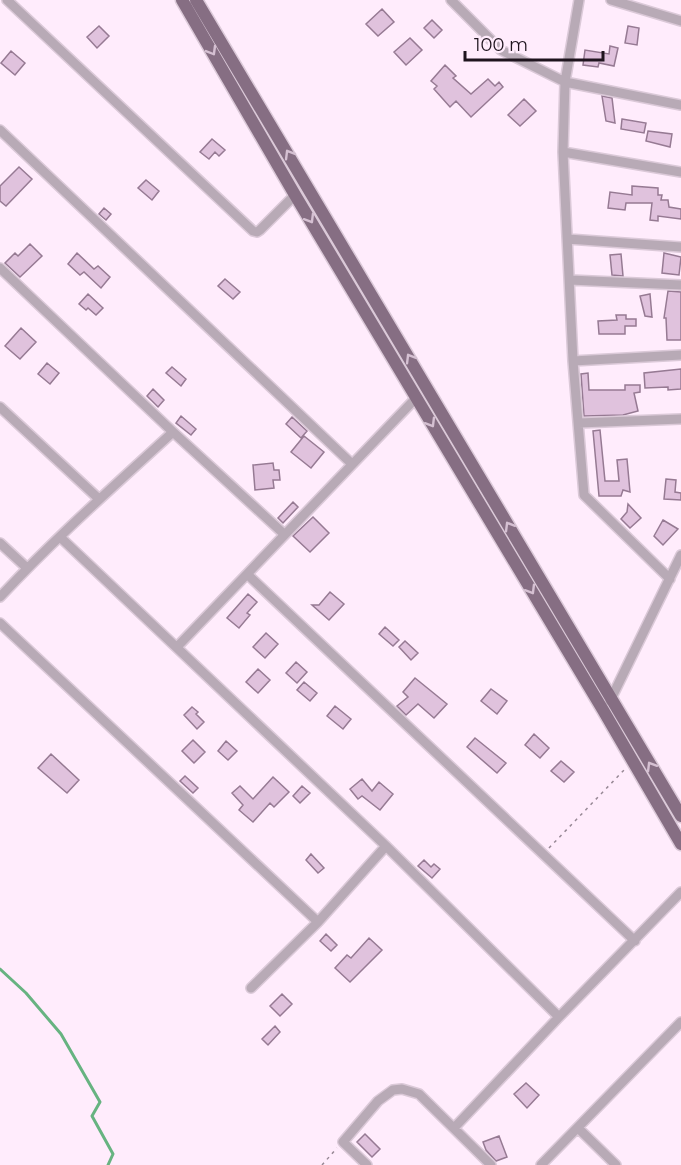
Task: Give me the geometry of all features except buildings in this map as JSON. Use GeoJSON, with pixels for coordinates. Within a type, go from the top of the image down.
{"type":"FeatureCollection","features":[{"type":"Feature","properties":{"kind":"main road"},"geometry":{"type":"LineString","coordinates":[[182,0],[681,844]]}},
{"type":"Feature","properties":{"kind":"main road"},"geometry":{"type":"LineString","coordinates":[[196,0],[681,816]]}},
{"type":"Feature","properties":{"kind":"street"},"geometry":{"type":"LineString","coordinates":[[8,0],[253,231],[260,230],[296,195]]}},
{"type":"Feature","properties":{"kind":"street"},"geometry":{"type":"LineString","coordinates":[[451,0],[501,50],[565,82],[681,105]]}},
{"type":"Feature","properties":{"kind":"street"},"geometry":{"type":"LineString","coordinates":[[579,0],[565,82],[563,152],[573,361],[584,495],[670,579]]}},
{"type":"Feature","properties":{"kind":"street"},"geometry":{"type":"LineString","coordinates":[[611,0],[681,21]]}},
{"type":"Feature","properties":{"kind":"street"},"geometry":{"type":"LineString","coordinates":[[0,130],[352,464]]}},
{"type":"Feature","properties":{"kind":"street"},"geometry":{"type":"LineString","coordinates":[[563,152],[681,172]]}},
{"type":"Feature","properties":{"kind":"street"},"geometry":{"type":"LineString","coordinates":[[568,240],[681,247]]}},
{"type":"Feature","properties":{"kind":"street"},"geometry":{"type":"LineString","coordinates":[[0,268],[284,534]]}},
{"type":"Feature","properties":{"kind":"street"},"geometry":{"type":"LineString","coordinates":[[570,280],[681,285]]}},
{"type":"Feature","properties":{"kind":"street"},"geometry":{"type":"LineString","coordinates":[[573,361],[681,355]]}},
{"type":"Feature","properties":{"kind":"street"},"geometry":{"type":"LineString","coordinates":[[177,647],[416,398]]}},
{"type":"Feature","properties":{"kind":"street"},"geometry":{"type":"LineString","coordinates":[[0,407],[99,499]]}},
{"type":"Feature","properties":{"kind":"street"},"geometry":{"type":"LineString","coordinates":[[579,423],[681,419]]}},
{"type":"Feature","properties":{"kind":"street"},"geometry":{"type":"LineString","coordinates":[[0,597],[99,499],[173,432]]}},
{"type":"Feature","properties":{"kind":"street"},"geometry":{"type":"LineString","coordinates":[[60,537],[386,846],[559,1017]]}},
{"type":"Feature","properties":{"kind":"street"},"geometry":{"type":"LineString","coordinates":[[0,543],[27,568]]}},
{"type":"Feature","properties":{"kind":"street"},"geometry":{"type":"LineString","coordinates":[[603,710],[612,698],[681,555]]}},
{"type":"Feature","properties":{"kind":"street"},"geometry":{"type":"LineString","coordinates":[[248,575],[635,941]]}},
{"type":"Feature","properties":{"kind":"street"},"geometry":{"type":"LineString","coordinates":[[0,623],[318,922]]}},
{"type":"Feature","properties":{"kind":"street"},"geometry":{"type":"LineString","coordinates":[[251,988],[318,922],[386,846]]}},
{"type":"Feature","properties":{"kind":"street"},"geometry":{"type":"LineString","coordinates":[[454,1128],[681,892]]}},
{"type":"Feature","properties":{"kind":"street"},"geometry":{"type":"LineString","coordinates":[[541,1165],[681,1022]]}},
{"type":"Feature","properties":{"kind":"street"},"geometry":{"type":"LineString","coordinates":[[367,1165],[343,1142],[378,1101],[393,1090],[402,1089],[418,1094],[491,1165]]}},
{"type":"Feature","properties":{"kind":"street"},"geometry":{"type":"LineString","coordinates":[[578,1128],[616,1165]]}},
{"type":"Feature","properties":{"kind":"path"},"geometry":{"type":"LineString","coordinates":[[544,853],[632,762]]}},
{"type":"Feature","properties":{"kind":"path"},"geometry":{"type":"LineString","coordinates":[[322,1165],[343,1142]]}},
{"type":"Feature","properties":{"kind":"waterway"},"geometry":{"type":"LineString","coordinates":[[0,969],[26,993],[61,1034],[100,1102],[92,1116],[113,1154],[108,1165]]}}]}
